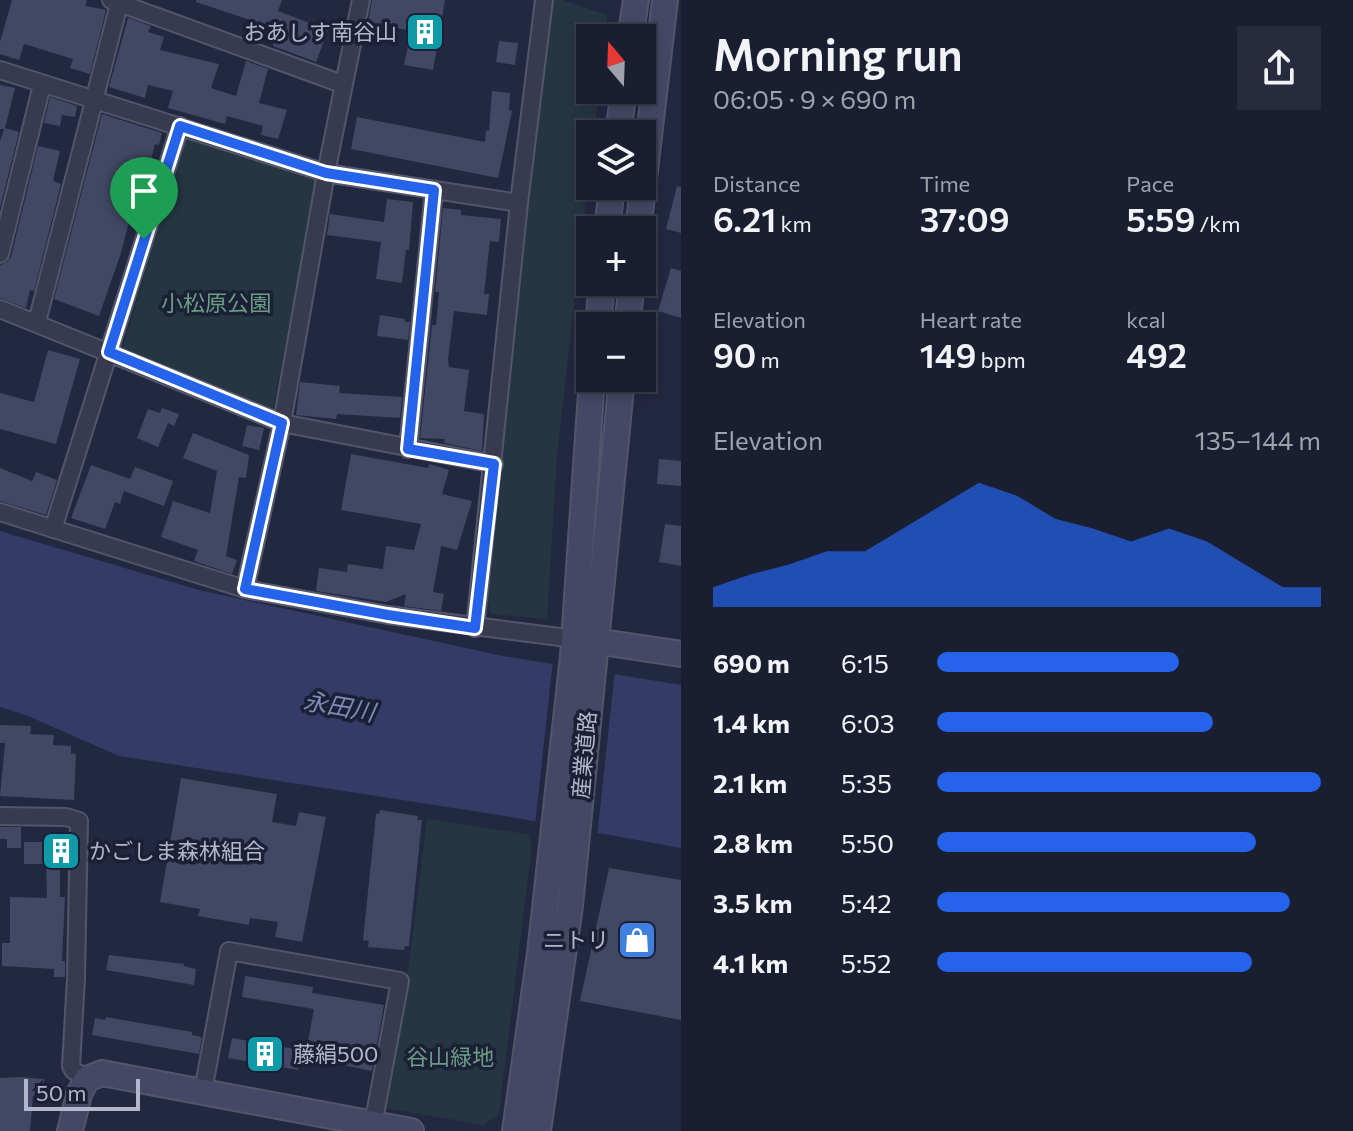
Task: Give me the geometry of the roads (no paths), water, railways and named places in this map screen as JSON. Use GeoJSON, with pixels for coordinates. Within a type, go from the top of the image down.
{"type":"FeatureCollection","features":[{"type":"Feature","properties":{"kind":"main road"},"geometry":{"type":"LineString","coordinates":[[632,24],[636,0]]}},
{"type":"Feature","properties":{"kind":"main road"},"geometry":{"type":"LineString","coordinates":[[640,216],[665,0]]}},
{"type":"Feature","properties":{"kind":"main road","name":"産業道路"},"geometry":{"type":"LineString","coordinates":[[583,649],[592,392]]}},
{"type":"Feature","properties":{"kind":"main road","name":"産業道路"},"geometry":{"type":"LineString","coordinates":[[538,1131],[557,1006],[566,835],[583,649],[620,392]]}},
{"type":"Feature","properties":{"kind":"main road"},"geometry":{"type":"LineString","coordinates":[[583,649],[681,654]]}},
{"type":"Feature","properties":{"kind":"main road","name":"産業道路"},"geometry":{"type":"LineString","coordinates":[[515,1131],[566,835]]}},
{"type":"Feature","properties":{"kind":"main road"},"geometry":{"type":"LineString","coordinates":[[70,1131],[79,1094],[87,1079],[102,1073],[370,1127],[411,1131]]}},
{"type":"Feature","properties":{"kind":"street"},"geometry":{"type":"LineString","coordinates":[[245,589],[282,423],[342,84],[361,0]]}},
{"type":"Feature","properties":{"kind":"street"},"geometry":{"type":"LineString","coordinates":[[475,628],[519,203],[544,0]]}},
{"type":"Feature","properties":{"kind":"street"},"geometry":{"type":"LineString","coordinates":[[37,322],[116,1],[342,84]]}},
{"type":"Feature","properties":{"kind":"street"},"geometry":{"type":"LineString","coordinates":[[0,70],[326,173],[519,203]]}},
{"type":"Feature","properties":{"kind":"street"},"geometry":{"type":"LineString","coordinates":[[0,254],[42,85]]}},
{"type":"Feature","properties":{"kind":"street"},"geometry":{"type":"LineString","coordinates":[[53,529],[180,126]]}},
{"type":"Feature","properties":{"kind":"street"},"geometry":{"type":"LineString","coordinates":[[408,449],[434,190]]}},
{"type":"Feature","properties":{"kind":"street"},"geometry":{"type":"LineString","coordinates":[[0,309],[282,423],[494,464]]}},
{"type":"Feature","properties":{"kind":"street"},"geometry":{"type":"LineString","coordinates":[[0,512],[245,589],[583,649]]}},
{"type":"Feature","properties":{"kind":"street"},"geometry":{"type":"LineString","coordinates":[[0,816],[66,817],[79,821],[71,1066],[87,1079]]}},
{"type":"Feature","properties":{"kind":"street"},"geometry":{"type":"LineString","coordinates":[[203,1091],[229,951],[400,981],[370,1127]]}},
{"type":"Feature","properties":{"kind":"water","name":"永田川"},"geometry":{"type":"Polygon","coordinates":[[[0,531],[199,590],[503,656],[681,685],[681,848],[511,817],[119,756],[0,707],[0,531]]]}},
{"type":"Feature","properties":{"kind":"place","name":"おあしす南谷山"},"geometry":{"type":"Point","coordinates":[425,32]}},
{"type":"Feature","properties":{"kind":"place","name":"かごしま森林組合"},"geometry":{"type":"Point","coordinates":[61,851]}},
{"type":"Feature","properties":{"kind":"place","name":"ニトリ"},"geometry":{"type":"Point","coordinates":[637,940]}},
{"type":"Feature","properties":{"kind":"place","name":"藤絹500"},"geometry":{"type":"Point","coordinates":[265,1054]}},
{"type":"Feature","properties":{"kind":"park label","name":"小松原公園"},"geometry":{"type":"Point","coordinates":[216,303]}},
{"type":"Feature","properties":{"kind":"park label","name":"谷山緑地"},"geometry":{"type":"Point","coordinates":[450,1057]}}]}
